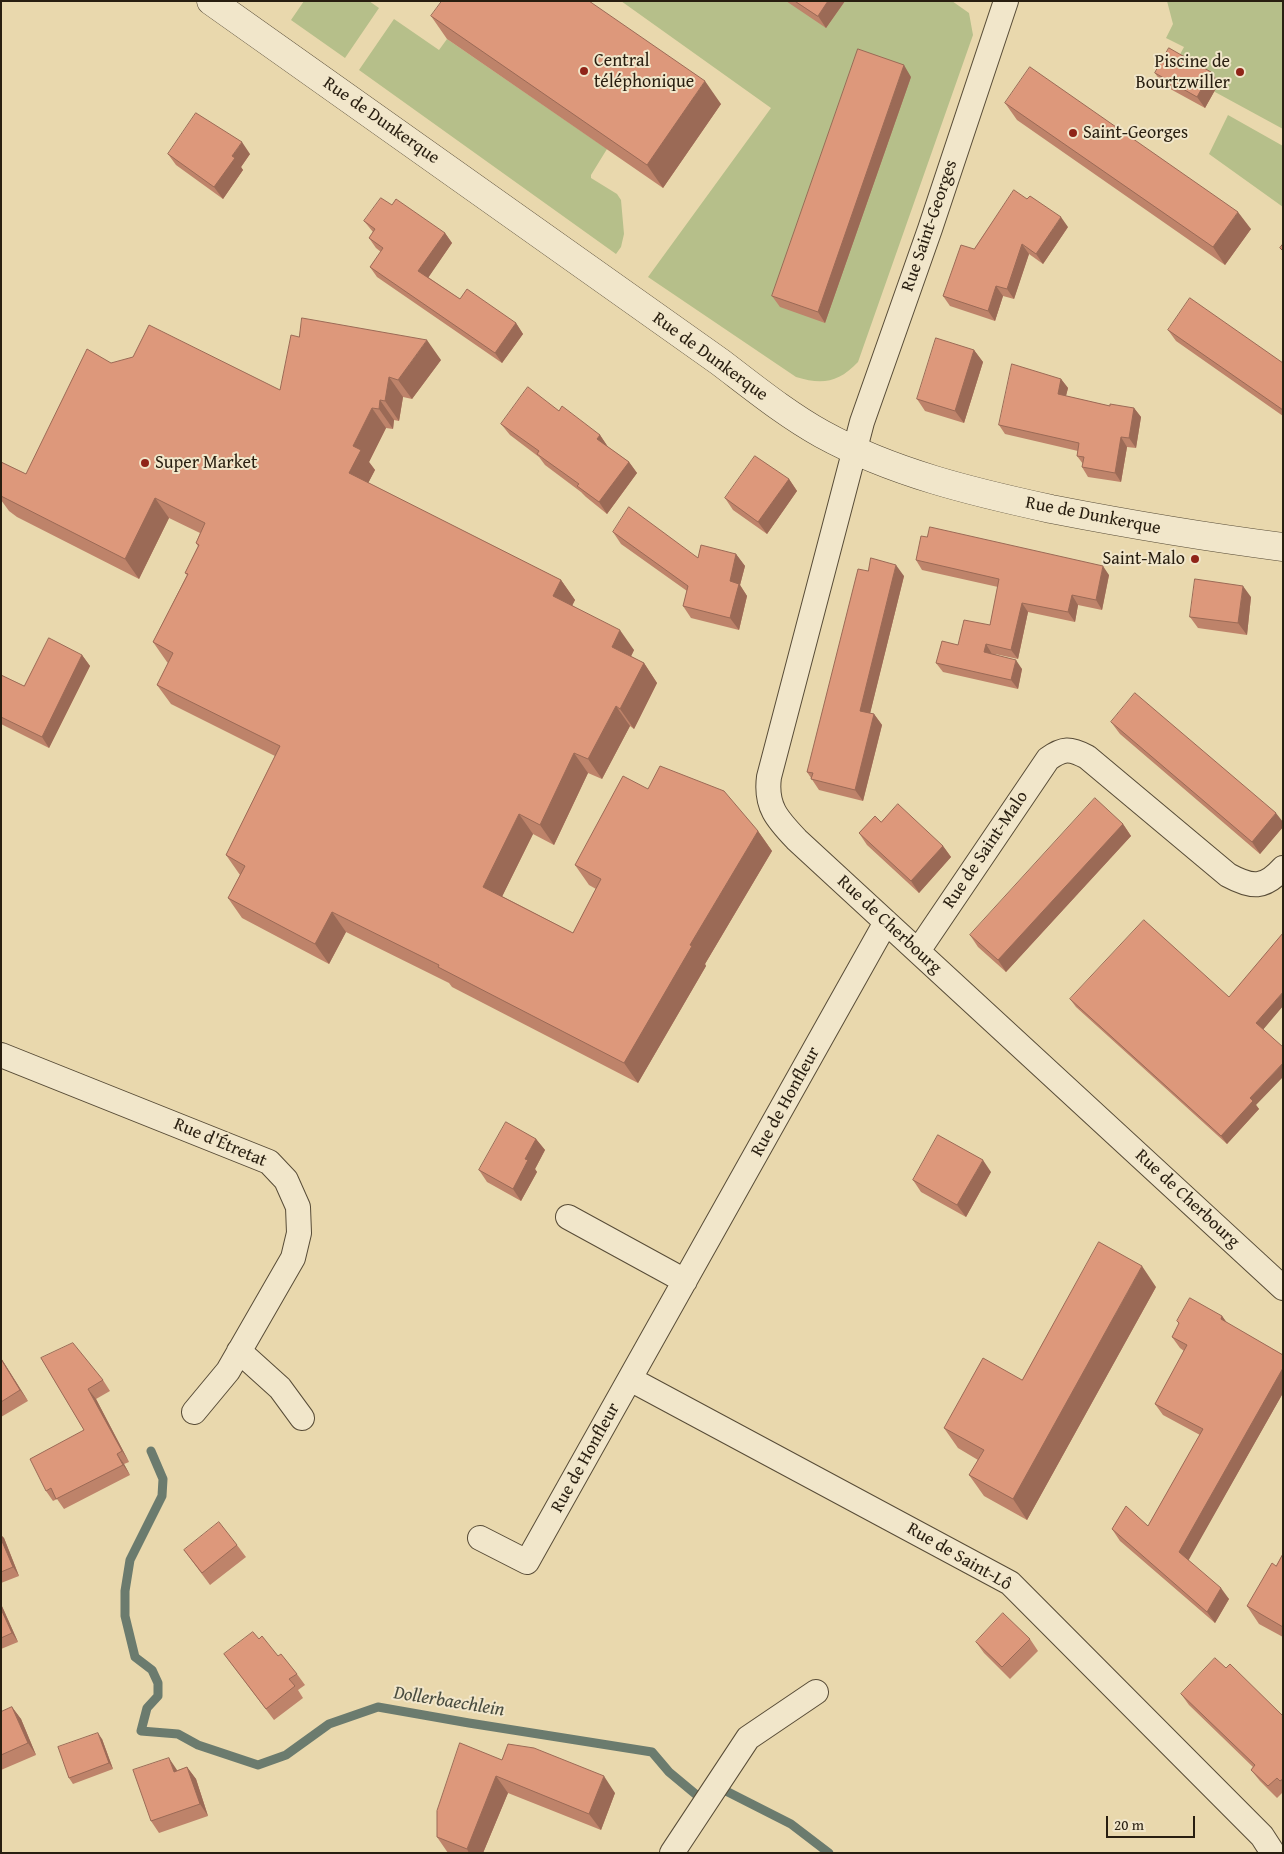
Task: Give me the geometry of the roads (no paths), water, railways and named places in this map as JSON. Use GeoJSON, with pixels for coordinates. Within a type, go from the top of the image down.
{"type":"FeatureCollection","features":[{"type":"Feature","properties":{"kind":"street","name":"Rue de Dunkerque"},"geometry":{"type":"LineString","coordinates":[[211,1],[704,351],[789,414],[822,434],[894,467],[931,479],[1021,502],[1180,533],[1283,547]]}},
{"type":"Feature","properties":{"kind":"street","name":"Rue Saint-Georges"},"geometry":{"type":"LineString","coordinates":[[855,450],[862,422],[930,229],[998,5]]}},
{"type":"Feature","properties":{"kind":"street","name":"Rue de Cherbourg"},"geometry":{"type":"LineString","coordinates":[[855,450],[768,777],[767,791],[774,814],[797,840],[1283,1288]]}},
{"type":"Feature","properties":{"kind":"street","name":"Rue de Saint-Malo"},"geometry":{"type":"LineString","coordinates":[[918,951],[1048,759],[1057,752],[1066,750],[1076,751],[1087,757],[1228,875],[1240,882],[1251,885],[1262,884],[1270,880],[1283,868]]}},
{"type":"Feature","properties":{"kind":"street","name":"Rue de Honfleur"},"geometry":{"type":"LineString","coordinates":[[480,1538],[527,1562],[886,922]]}},
{"type":"Feature","properties":{"kind":"street","name":"Rue d'Étretat"},"geometry":{"type":"LineString","coordinates":[[1,1055],[269,1162],[286,1180],[298,1207],[299,1233],[293,1258],[228,1371],[194,1412]]}},
{"type":"Feature","properties":{"kind":"street"},"geometry":{"type":"LineString","coordinates":[[568,1217],[685,1281]]}},
{"type":"Feature","properties":{"kind":"street"},"geometry":{"type":"LineString","coordinates":[[239,1351],[280,1388],[302,1418]]}},
{"type":"Feature","properties":{"kind":"street","name":"Rue de Saint-Lô"},"geometry":{"type":"LineString","coordinates":[[630,1379],[1010,1583],[1262,1836],[1274,1853]]}},
{"type":"Feature","properties":{"kind":"street"},"geometry":{"type":"LineString","coordinates":[[672,1853],[748,1738],[816,1692]]}},
{"type":"Feature","properties":{"kind":"waterway","name":"Dollerbaechlein"},"geometry":{"type":"LineString","coordinates":[[151,1451],[163,1479],[162,1496],[130,1560],[125,1591],[125,1616],[135,1657],[152,1670],[158,1683],[158,1696],[147,1708],[141,1731],[178,1734],[198,1745],[258,1765],[286,1755],[329,1724],[378,1707],[652,1752],[669,1772],[699,1797],[726,1791],[791,1824],[829,1853]]}},
{"type":"Feature","properties":{"kind":"place","name":"Central téléphonique"},"geometry":{"type":"Point","coordinates":[584,71]}},
{"type":"Feature","properties":{"kind":"place","name":"Piscine de Bourtzwiller"},"geometry":{"type":"Point","coordinates":[1240,72]}},
{"type":"Feature","properties":{"kind":"place","name":"Saint-Georges"},"geometry":{"type":"Point","coordinates":[1073,133]}},
{"type":"Feature","properties":{"kind":"place","name":"Super Market"},"geometry":{"type":"Point","coordinates":[145,463]}},
{"type":"Feature","properties":{"kind":"place","name":"Saint-Malo"},"geometry":{"type":"Point","coordinates":[1195,559]}}]}
